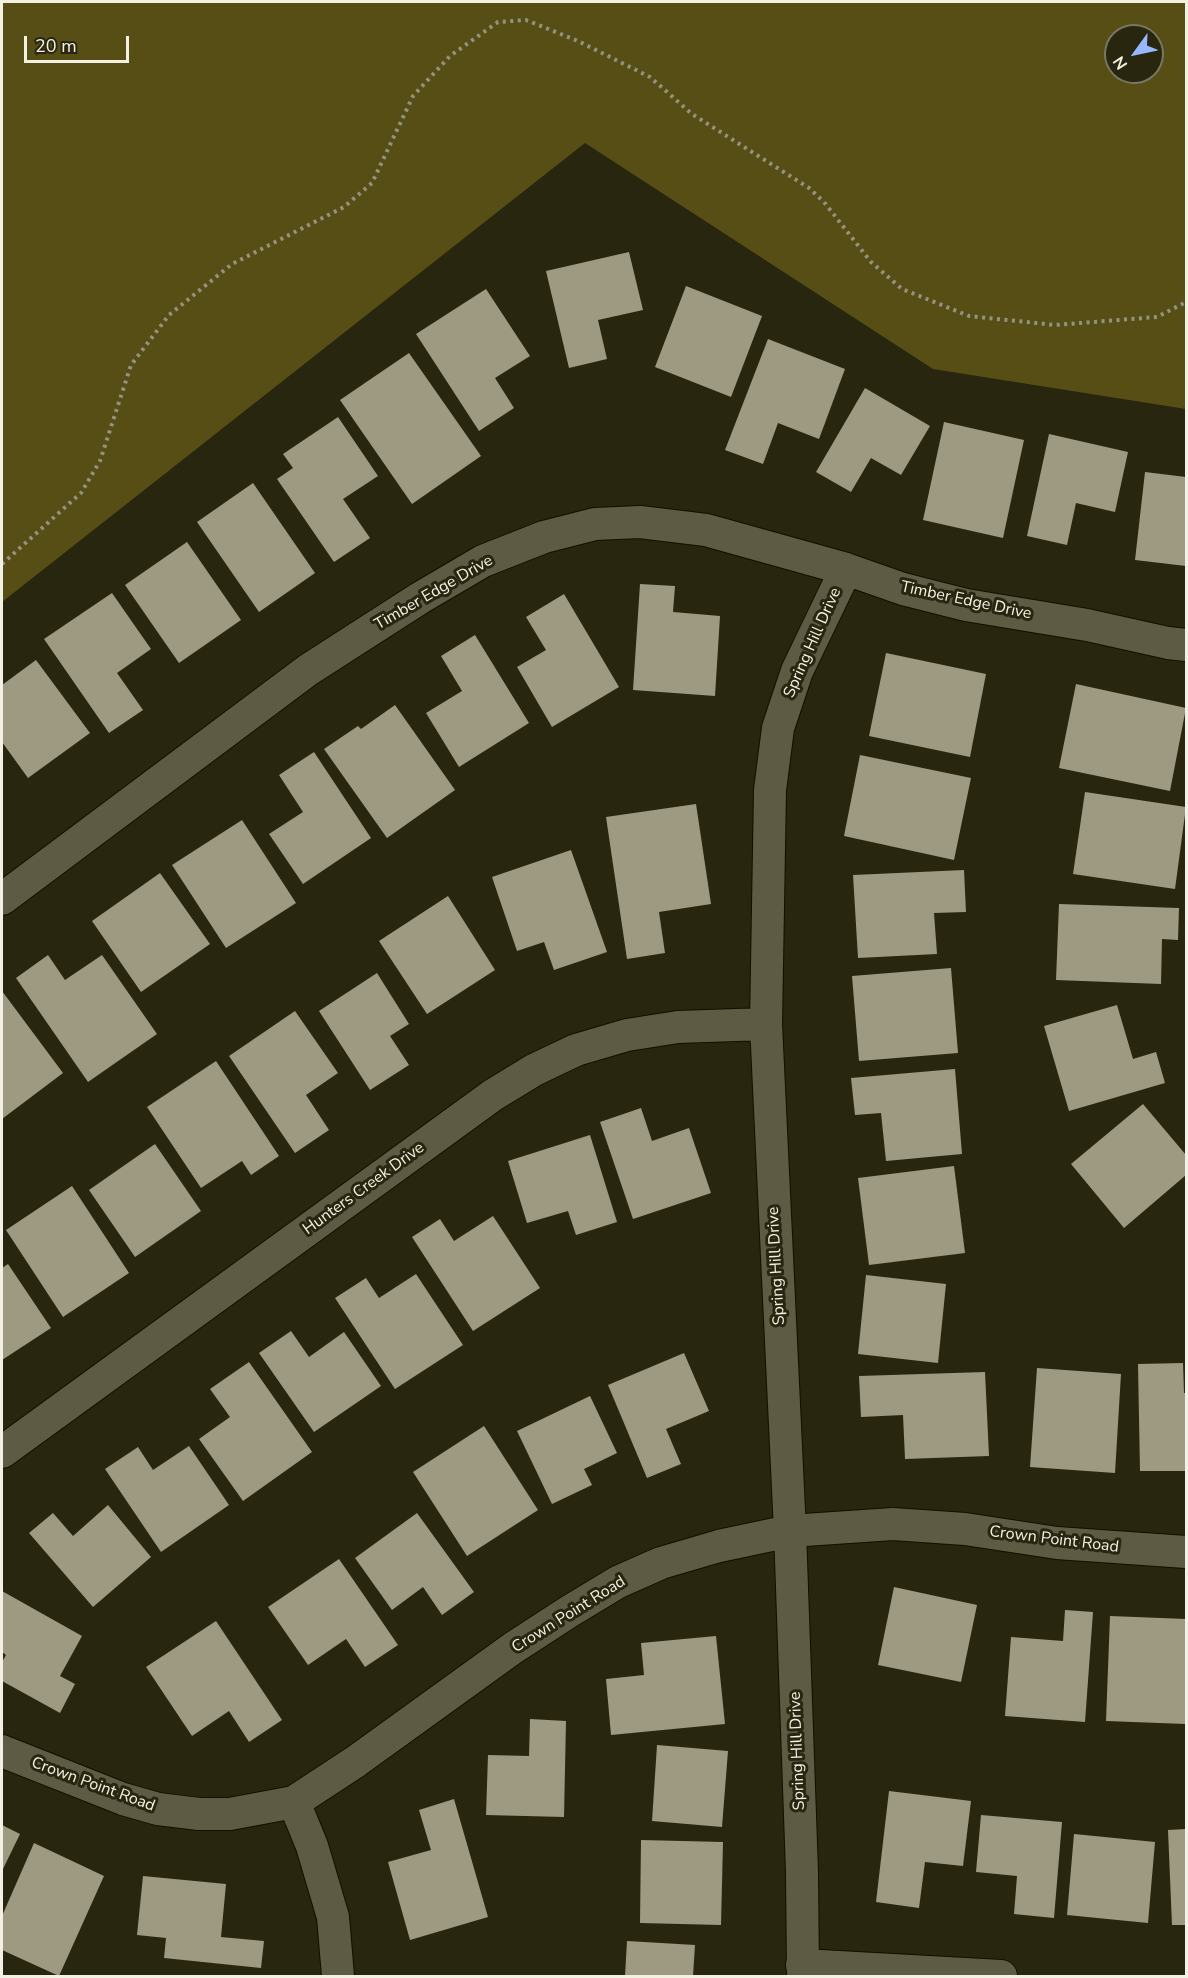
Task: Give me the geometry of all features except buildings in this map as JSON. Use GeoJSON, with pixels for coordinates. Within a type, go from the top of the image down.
{"type":"FeatureCollection","features":[{"type":"Feature","properties":{"kind":"street","name":"Timber Edge Drive"},"geometry":{"type":"LineString","coordinates":[[2,899],[308,670],[420,598],[483,561],[544,537],[595,524],[640,522],[706,530],[846,569],[903,589],[966,605],[1088,625],[1186,645]]}},
{"type":"Feature","properties":{"kind":"street","name":"Spring Hill Drive"},"geometry":{"type":"LineString","coordinates":[[803,1971],[802,1872],[790,1531],[766,1024],[770,790],[778,728],[797,671],[846,569]]}},
{"type":"Feature","properties":{"kind":"street","name":"Hunters Creek Drive"},"geometry":{"type":"LineString","coordinates":[[2,1452],[493,1095],[534,1070],[576,1050],[627,1035],[678,1027],[766,1024]]}},
{"type":"Feature","properties":{"kind":"street","name":"Crown Point Road"},"geometry":{"type":"LineString","coordinates":[[2,1751],[123,1799],[158,1809],[199,1814],[230,1814],[294,1802],[355,1762],[513,1648],[618,1582],[671,1560],[719,1546],[790,1531],[893,1524],[965,1529],[1057,1543],[1186,1552]]}},
{"type":"Feature","properties":{"kind":"street"},"geometry":{"type":"LineString","coordinates":[[294,1802],[312,1846],[333,1917],[338,1977]]}},
{"type":"Feature","properties":{"kind":"street"},"geometry":{"type":"LineString","coordinates":[[803,1971],[1001,1977]]}},
{"type":"Feature","properties":{"kind":"path"},"geometry":{"type":"LineString","coordinates":[[2,564],[81,493],[100,461],[131,365],[169,315],[232,264],[344,207],[372,183],[413,96],[450,56],[498,22],[526,20],[578,41],[650,77],[692,114],[809,188],[824,202],[871,262],[902,289],[969,316],[1055,325],[1157,317],[1186,302]]}},
{"type":"Feature","properties":{"kind":"shaded area"},"geometry":{"type":"Polygon","coordinates":[[[2,2],[1186,2],[1186,409],[933,369],[585,143],[2,602],[2,2]]]}}]}
